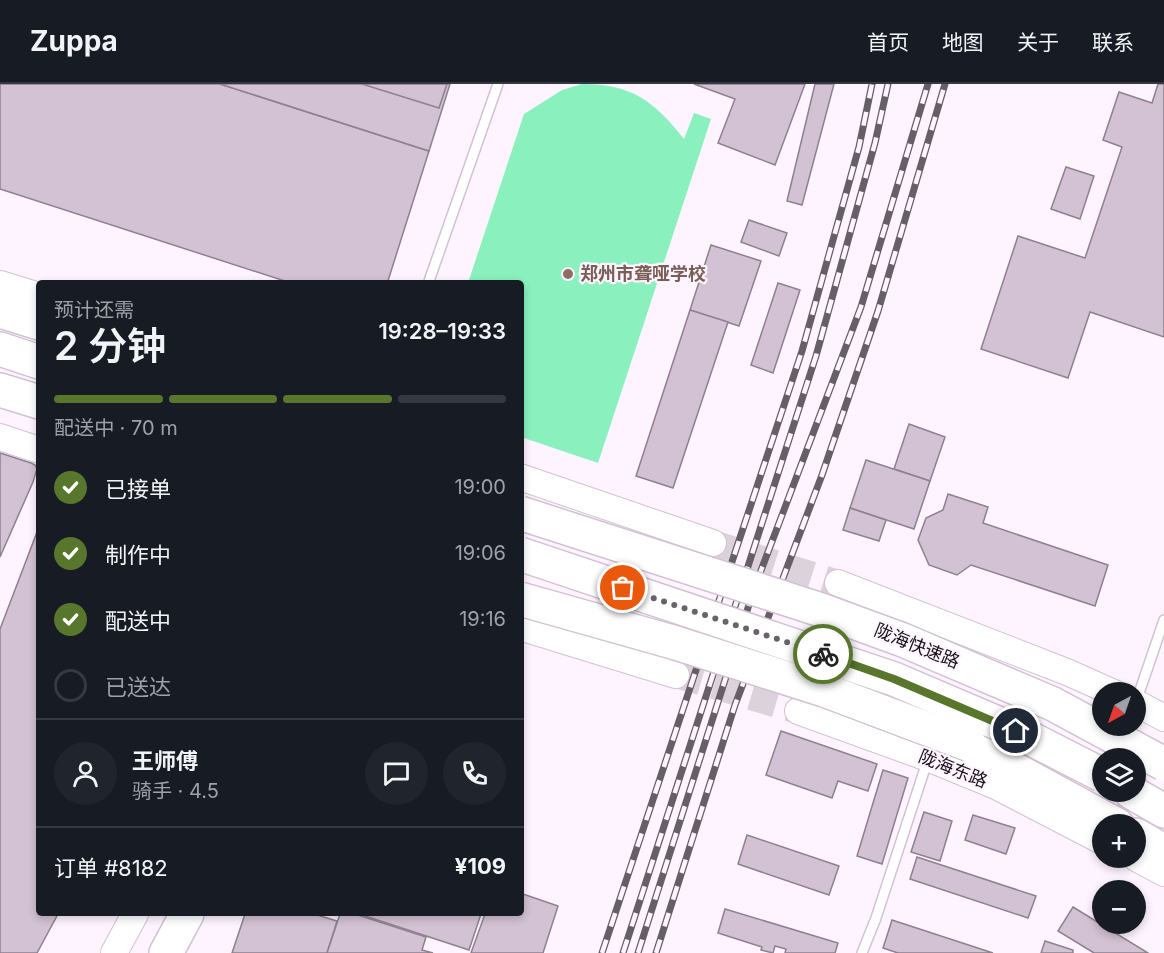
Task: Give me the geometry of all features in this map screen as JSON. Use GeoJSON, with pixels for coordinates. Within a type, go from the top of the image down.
{"type":"FeatureCollection","features":[{"type":"Feature","properties":{"kind":"highway"},"geometry":{"type":"LineString","coordinates":[[0,310],[36,322]]}},
{"type":"Feature","properties":{"kind":"highway"},"geometry":{"type":"LineString","coordinates":[[0,349],[36,361]]}},
{"type":"Feature","properties":{"kind":"highway"},"geometry":{"type":"LineString","coordinates":[[0,390],[36,401]]}},
{"type":"Feature","properties":{"kind":"highway","name":"陇海快速路"},"geometry":{"type":"LineString","coordinates":[[524,514],[821,610],[903,640],[1053,704],[1164,764]]}},
{"type":"Feature","properties":{"kind":"highway"},"geometry":{"type":"LineString","coordinates":[[524,555],[894,679],[1016,731],[1092,774]]}},
{"type":"Feature","properties":{"kind":"highway"},"geometry":{"type":"LineString","coordinates":[[524,600],[676,643],[824,690],[970,745],[1098,814]]}},
{"type":"Feature","properties":{"kind":"highway"},"geometry":{"type":"LineString","coordinates":[[970,745],[1016,731]]}},
{"type":"Feature","properties":{"kind":"highway"},"geometry":{"type":"LineString","coordinates":[[1146,801],[1164,811]]}},
{"type":"Feature","properties":{"kind":"highway"},"geometry":{"type":"LineString","coordinates":[[1146,841],[1164,851]]}},
{"type":"Feature","properties":{"kind":"highway"},"geometry":{"type":"LineString","coordinates":[[166,953],[186,916]]}},
{"type":"Feature","properties":{"kind":"street"},"geometry":{"type":"LineString","coordinates":[[0,284],[36,296]]}},
{"type":"Feature","properties":{"kind":"street"},"geometry":{"type":"LineString","coordinates":[[0,437],[36,449]]}},
{"type":"Feature","properties":{"kind":"street"},"geometry":{"type":"LineString","coordinates":[[524,478],[713,543]]}},
{"type":"Feature","properties":{"kind":"street"},"geometry":{"type":"LineString","coordinates":[[838,583],[1092,684]]}},
{"type":"Feature","properties":{"kind":"street"},"geometry":{"type":"LineString","coordinates":[[524,628],[676,675]]}},
{"type":"Feature","properties":{"kind":"street"},"geometry":{"type":"LineString","coordinates":[[1146,708],[1164,718]]}},
{"type":"Feature","properties":{"kind":"street","name":"陇海东路"},"geometry":{"type":"LineString","coordinates":[[798,711],[928,758],[996,786],[1092,836]]}},
{"type":"Feature","properties":{"kind":"street"},"geometry":{"type":"LineString","coordinates":[[1146,863],[1164,873]]}},
{"type":"Feature","properties":{"kind":"street"},"geometry":{"type":"LineString","coordinates":[[114,953],[134,916]]}},
{"type":"Feature","properties":{"kind":"lane"},"geometry":{"type":"LineString","coordinates":[[429,280],[498,84]]}},
{"type":"Feature","properties":{"kind":"lane"},"geometry":{"type":"LineString","coordinates":[[1143,682],[1164,620]]}},
{"type":"Feature","properties":{"kind":"lane"},"geometry":{"type":"LineString","coordinates":[[862,953],[876,918],[928,758]]}},
{"type":"Feature","properties":{"kind":"green space"},"geometry":{"type":"Polygon","coordinates":[[[582,84],[615,87],[628,91],[652,105],[684,139],[694,113],[711,119],[598,463],[524,438],[524,280],[469,280],[524,114],[562,90],[582,84]]]}},
{"type":"Feature","properties":{"kind":"building"},"geometry":{"type":"Polygon","coordinates":[[[0,84],[220,84],[429,151],[388,280],[282,280],[0,189],[0,84]]]}},
{"type":"Feature","properties":{"kind":"building"},"geometry":{"type":"Polygon","coordinates":[[[220,84],[450,84],[429,151],[220,84]]]}},
{"type":"Feature","properties":{"kind":"building"},"geometry":{"type":"Polygon","coordinates":[[[362,84],[447,84],[439,108],[362,84]]]}},
{"type":"Feature","properties":{"kind":"building"},"geometry":{"type":"Polygon","coordinates":[[[694,84],[805,84],[775,165],[718,143],[735,99],[694,84]]]}},
{"type":"Feature","properties":{"kind":"building"},"geometry":{"type":"Polygon","coordinates":[[[815,84],[834,84],[802,205],[787,201],[815,84]]]}},
{"type":"Feature","properties":{"kind":"building"},"geometry":{"type":"Polygon","coordinates":[[[1158,84],[1164,84],[1164,337],[1090,312],[1068,378],[981,349],[1018,236],[1085,258],[1122,147],[1103,140],[1119,92],[1152,103],[1158,84]]]}},
{"type":"Feature","properties":{"kind":"building"},"geometry":{"type":"Polygon","coordinates":[[[1066,167],[1094,176],[1080,219],[1051,209],[1066,167]]]}},
{"type":"Feature","properties":{"kind":"building"},"geometry":{"type":"Polygon","coordinates":[[[749,220],[787,233],[779,256],[741,242],[749,220]]]}},
{"type":"Feature","properties":{"kind":"building"},"geometry":{"type":"Polygon","coordinates":[[[711,245],[761,261],[739,326],[690,310],[711,245]]]}},
{"type":"Feature","properties":{"kind":"building"},"geometry":{"type":"Polygon","coordinates":[[[778,283],[800,290],[773,373],[751,365],[778,283]]]}},
{"type":"Feature","properties":{"kind":"building"},"geometry":{"type":"Polygon","coordinates":[[[690,310],[728,322],[673,488],[636,476],[690,310]]]}},
{"type":"Feature","properties":{"kind":"building"},"geometry":{"type":"Polygon","coordinates":[[[909,424],[945,437],[930,481],[894,469],[909,424]]]}},
{"type":"Feature","properties":{"kind":"building"},"geometry":{"type":"Polygon","coordinates":[[[0,453],[35,465],[36,472],[0,557],[0,453]]]}},
{"type":"Feature","properties":{"kind":"building"},"geometry":{"type":"Polygon","coordinates":[[[866,460],[930,481],[914,529],[850,508],[866,460]]]}},
{"type":"Feature","properties":{"kind":"building"},"geometry":{"type":"Polygon","coordinates":[[[948,494],[988,507],[983,523],[1108,565],[1095,606],[971,565],[957,575],[929,565],[918,540],[926,518],[943,510],[948,494]]]}},
{"type":"Feature","properties":{"kind":"building"},"geometry":{"type":"Polygon","coordinates":[[[850,508],[886,520],[879,541],[843,530],[850,508]]]}},
{"type":"Feature","properties":{"kind":"building"},"geometry":{"type":"Polygon","coordinates":[[[36,535],[36,615],[10,605],[36,535]]]}},
{"type":"Feature","properties":{"kind":"building"},"geometry":{"type":"Polygon","coordinates":[[[36,535],[36,916],[57,916],[37,953],[0,953],[0,629],[36,535]]]}},
{"type":"Feature","properties":{"kind":"building"},"geometry":{"type":"Polygon","coordinates":[[[781,731],[877,764],[868,791],[838,781],[832,798],[766,775],[781,731]]]}},
{"type":"Feature","properties":{"kind":"building"},"geometry":{"type":"Polygon","coordinates":[[[883,770],[908,778],[882,864],[857,856],[883,770]]]}},
{"type":"Feature","properties":{"kind":"building"},"geometry":{"type":"Polygon","coordinates":[[[924,812],[952,821],[940,861],[911,852],[924,812]]]}},
{"type":"Feature","properties":{"kind":"building"},"geometry":{"type":"Polygon","coordinates":[[[973,815],[1015,828],[1006,854],[965,840],[973,815]]]}},
{"type":"Feature","properties":{"kind":"building"},"geometry":{"type":"Polygon","coordinates":[[[747,835],[839,866],[829,895],[738,864],[747,835]]]}},
{"type":"Feature","properties":{"kind":"building"},"geometry":{"type":"Polygon","coordinates":[[[917,857],[1036,896],[1028,918],[910,879],[917,857]]]}},
{"type":"Feature","properties":{"kind":"building"},"geometry":{"type":"Polygon","coordinates":[[[524,894],[558,906],[543,953],[471,953],[484,916],[524,916],[524,894]]]}},
{"type":"Feature","properties":{"kind":"building"},"geometry":{"type":"Polygon","coordinates":[[[1073,907],[1092,919],[1092,934],[1117,934],[1148,953],[1094,953],[1058,931],[1073,907]]]}},
{"type":"Feature","properties":{"kind":"building"},"geometry":{"type":"Polygon","coordinates":[[[725,909],[838,943],[835,953],[785,953],[786,949],[775,946],[773,953],[761,950],[762,947],[718,933],[725,909]]]}},
{"type":"Feature","properties":{"kind":"building"},"geometry":{"type":"Polygon","coordinates":[[[244,916],[321,916],[337,921],[327,953],[232,953],[244,916]]]}},
{"type":"Feature","properties":{"kind":"building"},"geometry":{"type":"Polygon","coordinates":[[[339,916],[361,916],[426,937],[422,950],[433,953],[327,953],[339,916]]]}},
{"type":"Feature","properties":{"kind":"building"},"geometry":{"type":"Polygon","coordinates":[[[365,916],[480,916],[469,950],[365,916]]]}},
{"type":"Feature","properties":{"kind":"building"},"geometry":{"type":"Polygon","coordinates":[[[892,920],[993,953],[898,953],[883,948],[892,920]]]}},
{"type":"Feature","properties":{"kind":"building"},"geometry":{"type":"Polygon","coordinates":[[[1045,941],[1073,950],[1073,953],[1041,953],[1045,941]]]}},
{"type":"Feature","properties":{"kind":"tunnel"},"geometry":{"type":"LineString","coordinates":[[713,543],[838,583]]}},
{"type":"Feature","properties":{"kind":"tunnel"},"geometry":{"type":"LineString","coordinates":[[676,675],[798,711]]}},
{"type":"Feature","properties":{"kind":"railway"},"geometry":{"type":"LineString","coordinates":[[602,953],[802,351],[859,147],[872,84]]}},
{"type":"Feature","properties":{"kind":"railway"},"geometry":{"type":"LineString","coordinates":[[623,953],[816,356],[875,143],[888,84]]}},
{"type":"Feature","properties":{"kind":"railway"},"geometry":{"type":"LineString","coordinates":[[638,953],[754,589],[861,307],[928,84]]}},
{"type":"Feature","properties":{"kind":"railway"},"geometry":{"type":"LineString","coordinates":[[656,953],[735,705],[822,475],[878,311],[945,84]]}},
{"type":"Feature","properties":{"kind":"way so far"},"geometry":{"type":"LineString","coordinates":[[623,588],[823,654]]}},
{"type":"Feature","properties":{"kind":"place","name":"郑州市聋哑学校"},"geometry":{"type":"Point","coordinates":[568,274]}},
{"type":"Feature","properties":{"kind":"route"},"geometry":{"type":"LineString","coordinates":[[823,654],[894,679],[1016,731]]}}]}
